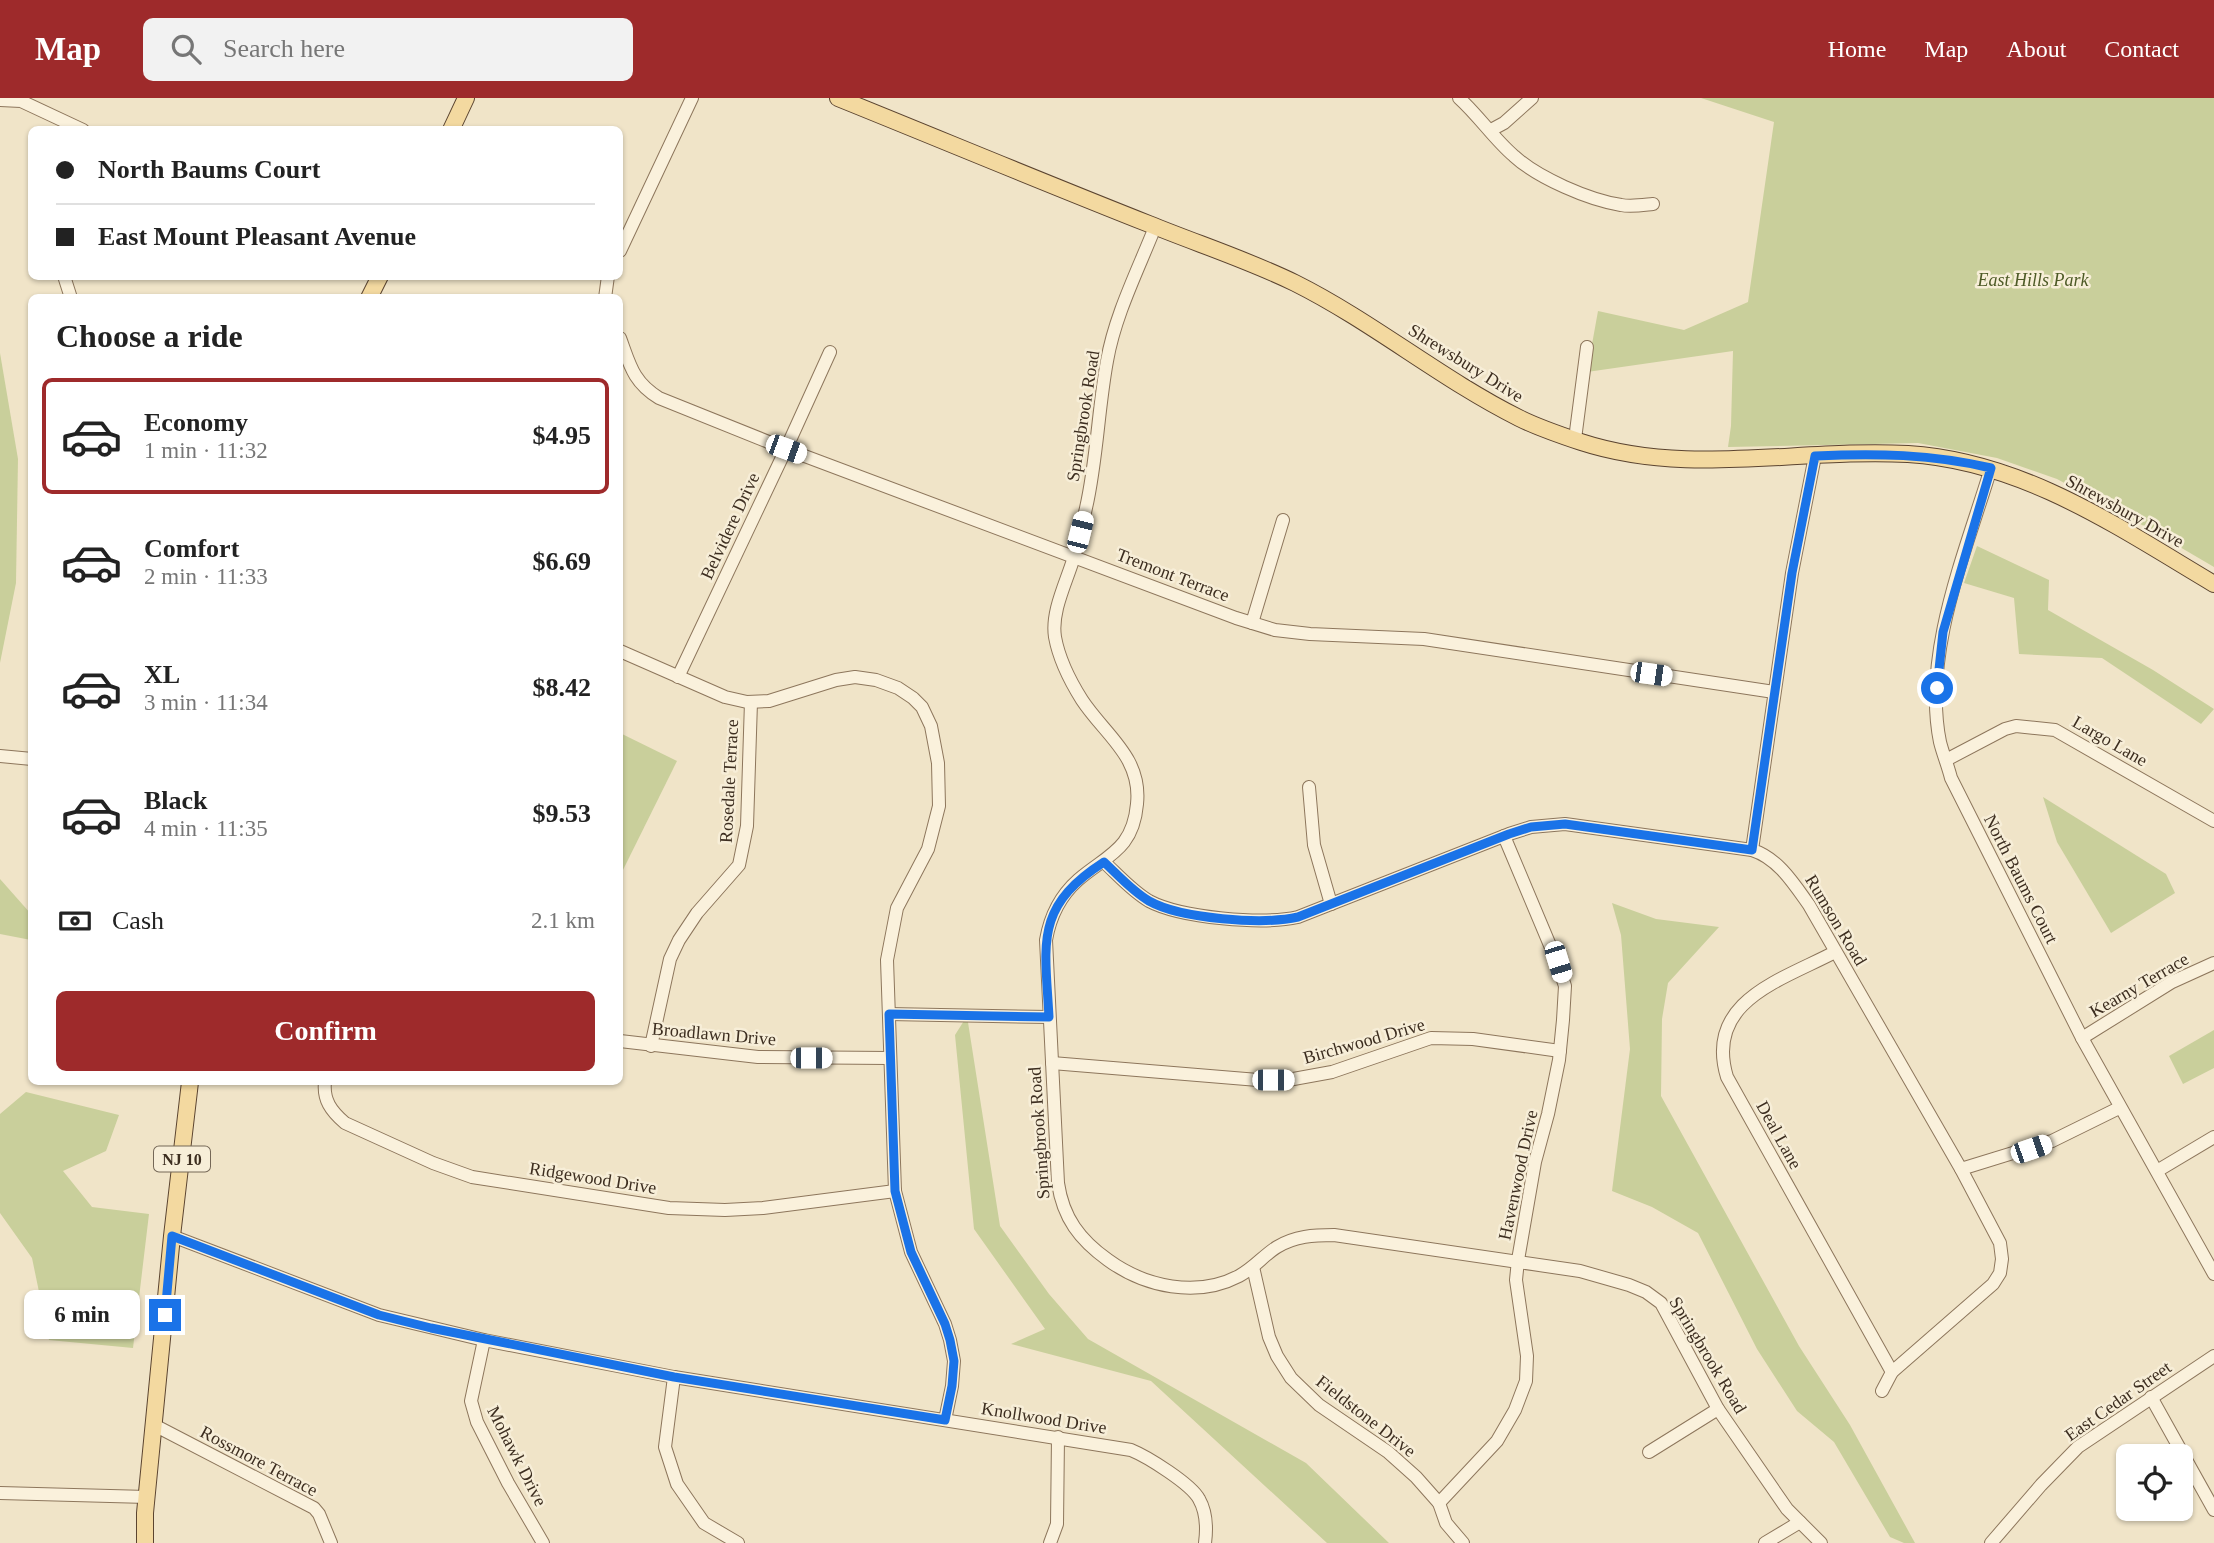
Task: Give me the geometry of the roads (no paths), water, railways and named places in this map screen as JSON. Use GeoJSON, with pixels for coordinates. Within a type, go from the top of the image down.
{"type":"FeatureCollection","features":[{"type":"Feature","properties":{"kind":"main road","name":"Shrewsbury Drive"},"geometry":{"type":"LineString","coordinates":[[838,98],[1243,260],[1294,283],[1375,329],[1480,397],[1522,420],[1575,439],[1640,455],[1691,460],[1909,454],[1945,458],[1991,468],[2029,482],[2095,513],[2214,584]]}},
{"type":"Feature","properties":{"kind":"main road"},"geometry":{"type":"LineString","coordinates":[[453,126],[463,99]]}},
{"type":"Feature","properties":{"kind":"main road","name":"NJ 10"},"geometry":{"type":"LineString","coordinates":[[145,1543],[172,1236],[190,1085]]}},
{"type":"Feature","properties":{"kind":"street"},"geometry":{"type":"LineString","coordinates":[[623,245],[692,98]]}},
{"type":"Feature","properties":{"kind":"street"},"geometry":{"type":"LineString","coordinates":[[1459,98],[1514,157],[1548,178],[1588,195],[1622,205],[1653,204]]}},
{"type":"Feature","properties":{"kind":"street"},"geometry":{"type":"LineString","coordinates":[[1491,130],[1504,123],[1532,98]]}},
{"type":"Feature","properties":{"kind":"street"},"geometry":{"type":"LineString","coordinates":[[0,100],[20,101],[71,126]]}},
{"type":"Feature","properties":{"kind":"street","name":"Springbrook Road"},"geometry":{"type":"LineString","coordinates":[[1155,226],[1117,325],[1107,360],[1096,456],[1073,557],[1054,622],[1060,656],[1083,701],[1126,754],[1137,787],[1136,813],[1131,829],[1117,851],[1072,886],[1059,902],[1051,920],[1045,950],[1060,1200],[1066,1217],[1091,1248],[1118,1268],[1162,1286],[1214,1285],[1237,1277],[1276,1247],[1290,1240],[1314,1235],[1334,1235],[1580,1271],[1646,1292],[1661,1303],[1718,1409],[1787,1509],[1821,1543]]}},
{"type":"Feature","properties":{"kind":"street","name":"Tremont Terrace"},"geometry":{"type":"LineString","coordinates":[[623,346],[634,375],[644,389],[659,398],[786,449],[1275,630],[1436,641],[1774,692]]}},
{"type":"Feature","properties":{"kind":"street"},"geometry":{"type":"LineString","coordinates":[[1575,439],[1587,347]]}},
{"type":"Feature","properties":{"kind":"street","name":"Belvidere Drive"},"geometry":{"type":"LineString","coordinates":[[678,677],[830,352]]}},
{"type":"Feature","properties":{"kind":"street"},"geometry":{"type":"LineString","coordinates":[[1752,850],[1792,573],[1815,456]]}},
{"type":"Feature","properties":{"kind":"street","name":"North Baums Court"},"geometry":{"type":"LineString","coordinates":[[1991,468],[1943,632],[1937,706],[1940,741],[1951,778],[2082,1038],[2214,1274]]}},
{"type":"Feature","properties":{"kind":"street"},"geometry":{"type":"LineString","coordinates":[[1252,623],[1283,520]]}},
{"type":"Feature","properties":{"kind":"street"},"geometry":{"type":"LineString","coordinates":[[623,652],[725,697],[751,702],[779,699],[836,680],[855,677],[876,680],[898,688],[913,698],[922,707],[931,726],[938,763],[939,806],[928,849],[897,908],[887,960],[895,1191],[911,1252],[950,1340],[954,1361],[945,1420]]}},
{"type":"Feature","properties":{"kind":"street","name":"Rosedale Terrace"},"geometry":{"type":"LineString","coordinates":[[651,1046],[670,959],[679,940],[739,865],[747,826],[751,702]]}},
{"type":"Feature","properties":{"kind":"street","name":"Largo Lane"},"geometry":{"type":"LineString","coordinates":[[1946,760],[2005,729],[2038,726],[2055,730],[2214,821]]}},
{"type":"Feature","properties":{"kind":"street"},"geometry":{"type":"LineString","coordinates":[[0,756],[28,759]]}},
{"type":"Feature","properties":{"kind":"street"},"geometry":{"type":"LineString","coordinates":[[1309,787],[1314,845],[1331,904]]}},
{"type":"Feature","properties":{"kind":"street","name":"Rumson Road"},"geometry":{"type":"LineString","coordinates":[[1104,862],[1136,893],[1153,903],[1204,916],[1266,921],[1285,920],[1331,904],[1531,827],[1565,824],[1752,850],[1763,854],[1790,879],[1809,905],[2000,1243],[2003,1259],[2000,1273],[1993,1284],[1892,1372]]}},
{"type":"Feature","properties":{"kind":"street","name":"Havenwood Drive"},"geometry":{"type":"LineString","coordinates":[[1439,1503],[1497,1441],[1515,1410],[1526,1381],[1527,1356],[1516,1280],[1527,1199],[1549,1114],[1560,1051],[1565,986],[1558,962],[1504,836]]}},
{"type":"Feature","properties":{"kind":"street","name":"Deal Lane"},"geometry":{"type":"LineString","coordinates":[[1835,952],[1749,998],[1734,1013],[1726,1030],[1722,1062],[1727,1077],[1892,1372]]}},
{"type":"Feature","properties":{"kind":"street","name":"Kearny Terrace"},"geometry":{"type":"LineString","coordinates":[[2082,1038],[2172,982],[2214,963]]}},
{"type":"Feature","properties":{"kind":"street"},"geometry":{"type":"LineString","coordinates":[[889,1014],[1049,1017]]}},
{"type":"Feature","properties":{"kind":"street","name":"Birchwood Drive"},"geometry":{"type":"LineString","coordinates":[[1052,1063],[1258,1080],[1288,1080],[1332,1072],[1431,1038],[1473,1040],[1560,1051]]}},
{"type":"Feature","properties":{"kind":"street","name":"Broadlawn Drive"},"geometry":{"type":"LineString","coordinates":[[623,1041],[758,1057],[889,1058]]}},
{"type":"Feature","properties":{"kind":"street","name":"Ridgewood Drive"},"geometry":{"type":"LineString","coordinates":[[325,1085],[326,1101],[333,1114],[345,1123],[472,1178],[669,1208],[714,1210],[763,1208],[895,1191]]}},
{"type":"Feature","properties":{"kind":"street"},"geometry":{"type":"LineString","coordinates":[[1961,1170],[2052,1141],[2119,1108]]}},
{"type":"Feature","properties":{"kind":"street"},"geometry":{"type":"LineString","coordinates":[[2157,1171],[2214,1137]]}},
{"type":"Feature","properties":{"kind":"street","name":"Knollwood Drive"},"geometry":{"type":"LineString","coordinates":[[172,1236],[379,1315],[484,1340],[674,1377],[1131,1450],[1149,1457],[1199,1498],[1206,1516],[1205,1543]]}},
{"type":"Feature","properties":{"kind":"street","name":"Fieldstone Drive"},"geometry":{"type":"LineString","coordinates":[[1253,1267],[1269,1337],[1291,1378],[1319,1405],[1388,1452],[1416,1477],[1439,1503],[1446,1523],[1463,1543]]}},
{"type":"Feature","properties":{"kind":"street","name":"Mohawk Drive"},"geometry":{"type":"LineString","coordinates":[[484,1340],[471,1401],[478,1422],[508,1483],[544,1543]]}},
{"type":"Feature","properties":{"kind":"street","name":"East Cedar Street"},"geometry":{"type":"LineString","coordinates":[[1990,1543],[2063,1461],[2101,1430],[2214,1356]]}},
{"type":"Feature","properties":{"kind":"street"},"geometry":{"type":"LineString","coordinates":[[1882,1391],[1892,1372]]}},
{"type":"Feature","properties":{"kind":"street"},"geometry":{"type":"LineString","coordinates":[[674,1377],[666,1447],[677,1484],[704,1523],[738,1543]]}},
{"type":"Feature","properties":{"kind":"street"},"geometry":{"type":"LineString","coordinates":[[2151,1397],[2214,1510]]}},
{"type":"Feature","properties":{"kind":"street"},"geometry":{"type":"LineString","coordinates":[[1649,1452],[1718,1409]]}},
{"type":"Feature","properties":{"kind":"street","name":"Rossmore Terrace"},"geometry":{"type":"LineString","coordinates":[[154,1425],[314,1508],[331,1543]]}},
{"type":"Feature","properties":{"kind":"street"},"geometry":{"type":"LineString","coordinates":[[1050,1543],[1057,1524],[1058,1437]]}},
{"type":"Feature","properties":{"kind":"street"},"geometry":{"type":"LineString","coordinates":[[0,1493],[147,1497]]}},
{"type":"Feature","properties":{"kind":"street"},"geometry":{"type":"LineString","coordinates":[[1765,1543],[1800,1522]]}},
{"type":"Feature","properties":{"kind":"park label","name":"East Hills Park"},"geometry":{"type":"Point","coordinates":[2033,280]}}]}
